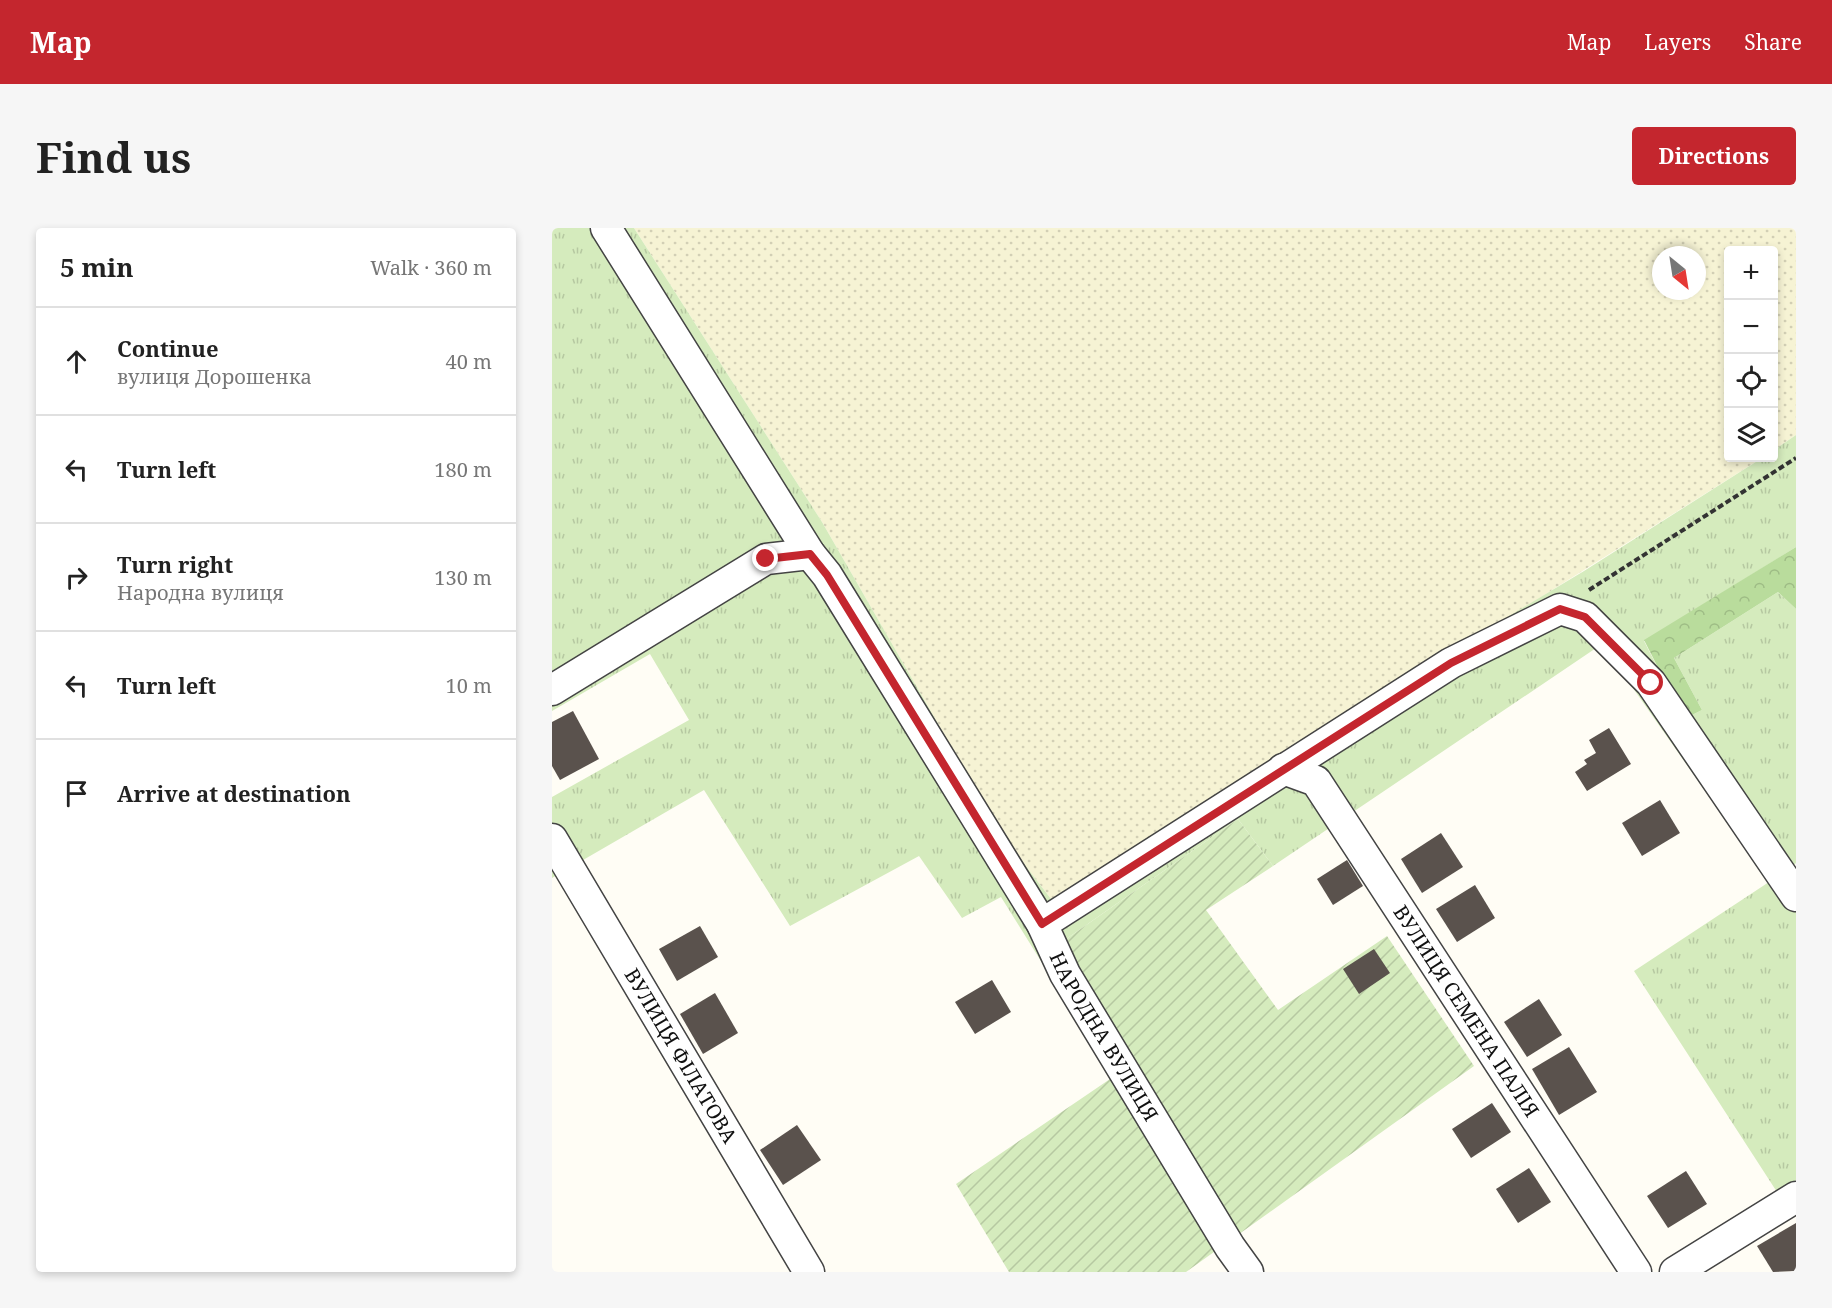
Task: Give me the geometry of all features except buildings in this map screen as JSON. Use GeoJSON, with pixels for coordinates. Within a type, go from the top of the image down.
{"type":"FeatureCollection","features":[{"type":"Feature","properties":{"kind":"street","name":"НАРОДНА ВУЛИЦЯ"},"geometry":{"type":"LineString","coordinates":[[606,228],[810,554],[827,575],[1042,924],[1065,974],[1230,1247],[1248,1272]]}},
{"type":"Feature","properties":{"kind":"street"},"geometry":{"type":"LineString","coordinates":[[552,690],[766,559],[810,554]]}},
{"type":"Feature","properties":{"kind":"street"},"geometry":{"type":"LineString","coordinates":[[1042,924],[1451,663],[1560,609],[1585,617],[1651,683],[1796,896]]}},
{"type":"Feature","properties":{"kind":"street","name":"ВУЛИЦЯ СЕМЕНА ПАЛІЯ"},"geometry":{"type":"LineString","coordinates":[[1283,770],[1316,781],[1636,1272]]}},
{"type":"Feature","properties":{"kind":"street","name":"ВУЛИЦЯ ФІЛАТОВА"},"geometry":{"type":"LineString","coordinates":[[552,839],[809,1272]]}},
{"type":"Feature","properties":{"kind":"street"},"geometry":{"type":"LineString","coordinates":[[1675,1272],[1796,1197]]}},
{"type":"Feature","properties":{"kind":"path"},"geometry":{"type":"LineString","coordinates":[[1560,609],[1796,458]]}},
{"type":"Feature","properties":{"kind":"shaded area"},"geometry":{"type":"Polygon","coordinates":[[[634,228],[1796,228],[1796,435],[1778,447],[1778,246],[1724,246],[1724,462],[1756,462],[1075,890],[1051,899],[1002,835],[822,522],[634,228]]]}},
{"type":"Feature","properties":{"kind":"green space"},"geometry":{"type":"Polygon","coordinates":[[[552,228],[634,228],[822,522],[1002,835],[1051,899],[1075,890],[1316,732],[1584,571],[1756,462],[1778,462],[1778,447],[1796,435],[1796,547],[1644,641],[1684,719],[1702,710],[1674,658],[1778,592],[1796,609],[1796,863],[1794,865],[1796,868],[1796,1180],[1777,1192],[1634,971],[1769,882],[1602,644],[1273,866],[1238,819],[1039,958],[1001,897],[962,918],[919,856],[790,926],[704,790],[552,878],[552,797],[689,720],[650,654],[552,711],[552,228]]]}},
{"type":"Feature","properties":{"kind":"green space"},"geometry":{"type":"Polygon","coordinates":[[[1796,547],[1796,609],[1778,592],[1674,658],[1702,710],[1684,719],[1644,640],[1796,547]]]}},
{"type":"Feature","properties":{"kind":"green space"},"geometry":{"type":"Polygon","coordinates":[[[1238,819],[1273,866],[1206,910],[1278,1010],[1387,936],[1474,1066],[1186,1272],[1009,1272],[956,1184],[1113,1077],[1039,958],[1238,819]]]}},
{"type":"Feature","properties":{"kind":"route"},"geometry":{"type":"LineString","coordinates":[[766,559],[810,554],[827,575],[1042,924],[1451,663],[1560,609],[1585,617],[1651,683]]}}]}
